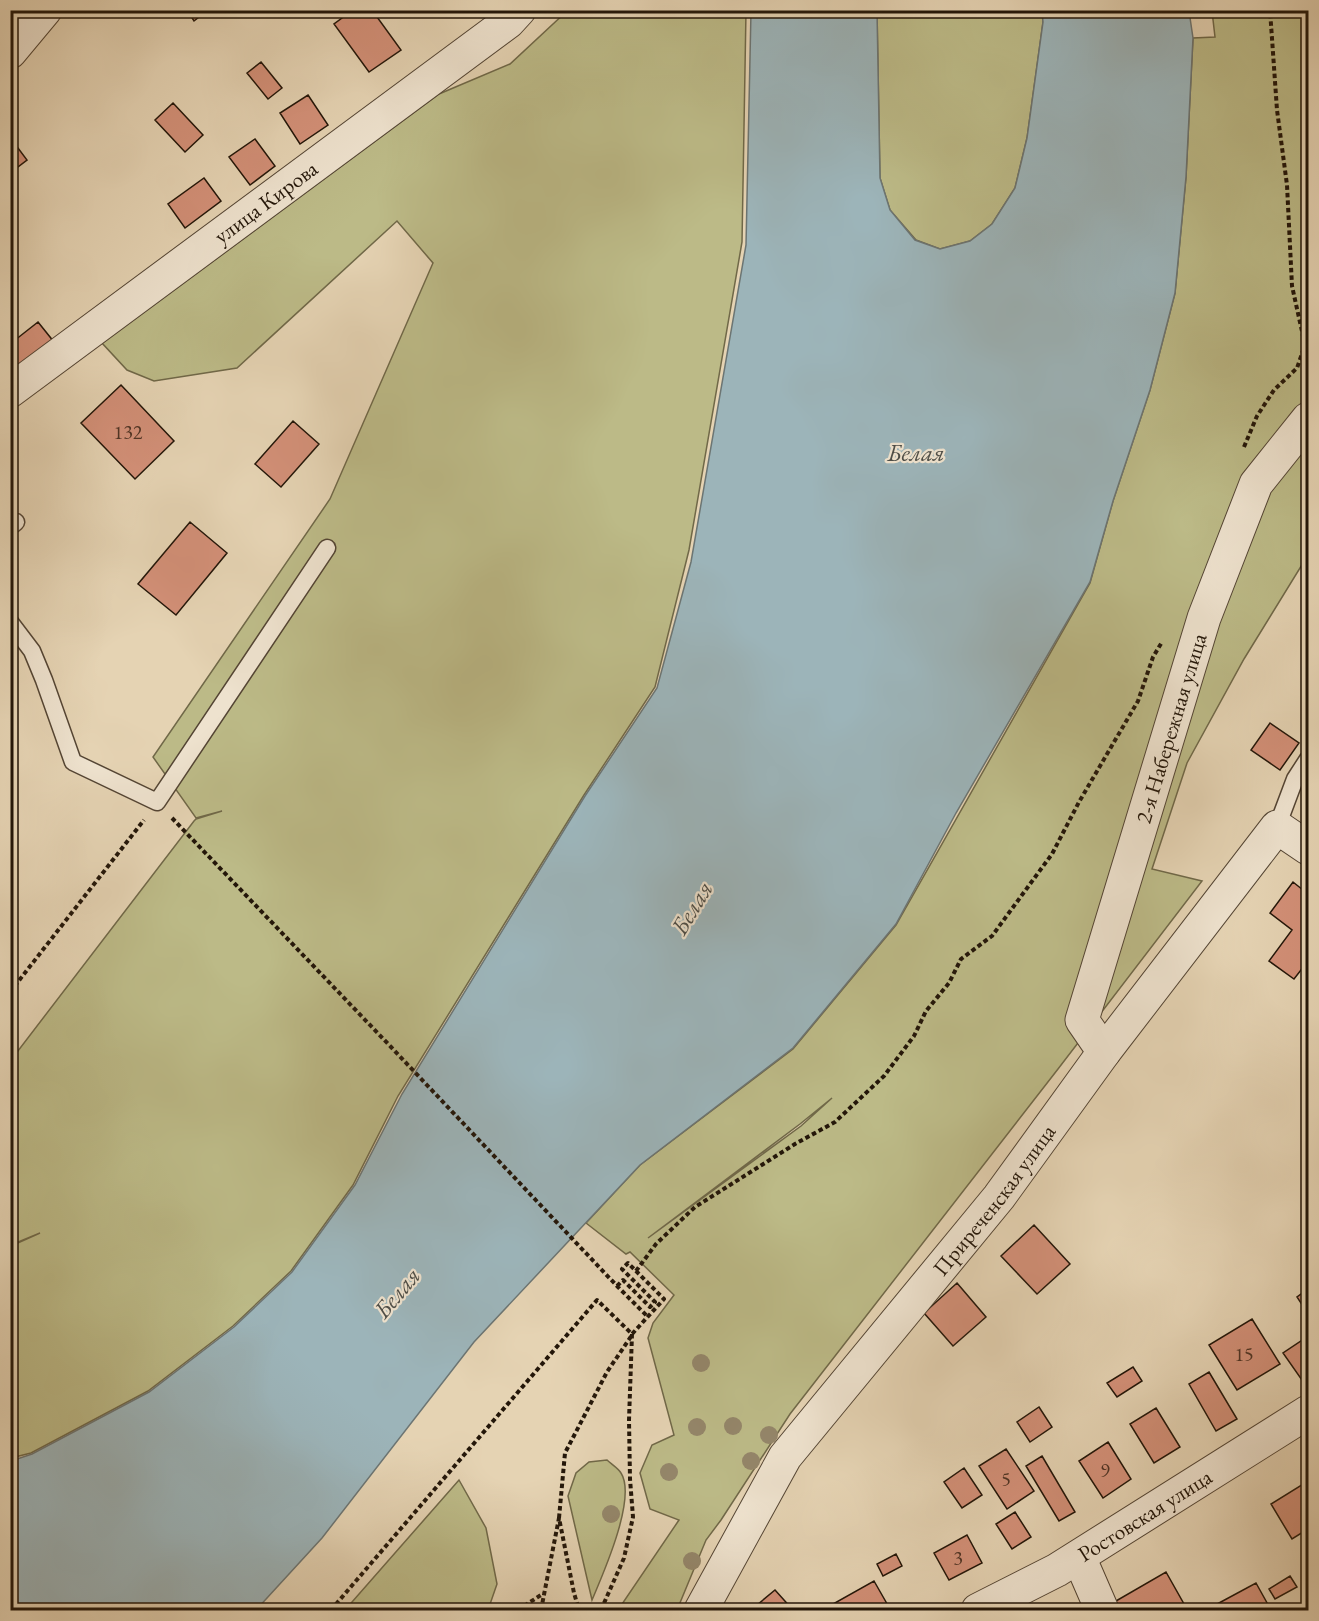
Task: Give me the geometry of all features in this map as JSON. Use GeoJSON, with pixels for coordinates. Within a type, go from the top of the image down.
{"type":"FeatureCollection","features":[{"type":"Feature","properties":{"kind":"street"},"geometry":{"type":"LineString","coordinates":[[10,52],[45,10]]}},
{"type":"Feature","properties":{"kind":"street","name":"улица Кирова"},"geometry":{"type":"LineString","coordinates":[[10,391],[508,22],[519,10]]}},
{"type":"Feature","properties":{"kind":"street","name":"2-я Набережная улица"},"geometry":{"type":"LineString","coordinates":[[1104,1052],[1082,1020],[1204,618],[1256,484],[1308,419]]}},
{"type":"Feature","properties":{"kind":"street"},"geometry":{"type":"LineString","coordinates":[[1277,827],[1308,848]]}},
{"type":"Feature","properties":{"kind":"street","name":"Приреченская улица"},"geometry":{"type":"LineString","coordinates":[[701,1611],[785,1457],[999,1197],[1104,1052],[1277,827]]}},
{"type":"Feature","properties":{"kind":"street","name":"Ростовская улица"},"geometry":{"type":"LineString","coordinates":[[978,1611],[1058,1570],[1308,1412]]}},
{"type":"Feature","properties":{"kind":"street"},"geometry":{"type":"LineString","coordinates":[[1079,1557],[1102,1611]]}},
{"type":"Feature","properties":{"kind":"lane"},"geometry":{"type":"LineString","coordinates":[[10,622],[32,651],[73,762],[157,802],[327,548]]}},
{"type":"Feature","properties":{"kind":"lane"},"geometry":{"type":"LineString","coordinates":[[1277,827],[1295,779],[1308,759]]}},
{"type":"Feature","properties":{"kind":"path"},"geometry":{"type":"LineString","coordinates":[[1240,455],[1257,416],[1274,390],[1297,368],[1305,345],[1292,286],[1287,185],[1277,110],[1270,10]]}},
{"type":"Feature","properties":{"kind":"path"},"geometry":{"type":"LineString","coordinates":[[636,1271],[656,1244],[695,1207],[795,1144],[835,1122],[884,1076],[914,1036],[926,1011],[949,983],[961,959],[992,936],[1052,854],[1109,748],[1138,701],[1154,657],[1165,638]]}},
{"type":"Feature","properties":{"kind":"path"},"geometry":{"type":"LineString","coordinates":[[157,802],[648,1317]]}},
{"type":"Feature","properties":{"kind":"path"},"geometry":{"type":"LineString","coordinates":[[10,992],[144,820]]}},
{"type":"Feature","properties":{"kind":"path"},"geometry":{"type":"LineString","coordinates":[[541,1611],[559,1518],[565,1453],[607,1372],[632,1334],[664,1299],[628,1263],[622,1269],[655,1302],[650,1307],[623,1280],[617,1286]]}},
{"type":"Feature","properties":{"kind":"path"},"geometry":{"type":"LineString","coordinates":[[331,1611],[597,1300],[632,1334],[629,1420],[633,1517],[624,1558],[601,1611]]}},
{"type":"Feature","properties":{"kind":"path"},"geometry":{"type":"LineString","coordinates":[[559,1518],[579,1611]]}},
{"type":"Feature","properties":{"kind":"path"},"geometry":{"type":"LineString","coordinates":[[518,1611],[544,1592]]}},
{"type":"Feature","properties":{"kind":"shaded area"},"geometry":{"type":"Polygon","coordinates":[[[567,11],[746,11],[742,242],[689,550],[655,687],[584,795],[398,1096],[353,1185],[291,1271],[233,1326],[148,1391],[31,1453],[11,1458],[11,1246],[40,1233],[11,1245],[11,1060],[194,821],[222,811],[196,818],[153,757],[330,499],[433,263],[397,221],[237,368],[154,381],[127,370],[102,343],[439,94],[510,64],[567,11]]]}},
{"type":"Feature","properties":{"kind":"shaded area"},"geometry":{"type":"Polygon","coordinates":[[[877,11],[1042,11],[1043,22],[1027,138],[1015,188],[992,224],[970,241],[940,249],[916,240],[890,210],[880,178],[877,11]]]}},
{"type":"Feature","properties":{"kind":"shaded area"},"geometry":{"type":"Polygon","coordinates":[[[1212,11],[1308,11],[1308,555],[1244,659],[1187,763],[1152,869],[1202,881],[790,1414],[706,1540],[677,1610],[618,1610],[679,1520],[650,1509],[640,1473],[652,1445],[674,1435],[648,1338],[653,1323],[674,1295],[630,1252],[626,1254],[586,1223],[640,1165],[793,1049],[896,925],[1090,583],[1113,501],[1150,390],[1175,293],[1186,177],[1193,38],[1215,37],[1212,11]],[[832,1098],[648,1238],[801,1126],[832,1098]]]}},
{"type":"Feature","properties":{"kind":"shaded area"},"geometry":{"type":"Polygon","coordinates":[[[607,1460],[621,1473],[625,1485],[625,1500],[617,1536],[592,1600],[568,1496],[576,1473],[589,1462],[607,1460]]]}},
{"type":"Feature","properties":{"kind":"shaded area"},"geometry":{"type":"Polygon","coordinates":[[[459,1480],[486,1528],[497,1584],[488,1610],[345,1610],[459,1480]]]}},
{"type":"Feature","properties":{"kind":"water","name":"Белая"},"geometry":{"type":"Polygon","coordinates":[[[751,11],[877,11],[880,178],[890,210],[915,240],[940,249],[970,241],[992,224],[1015,188],[1027,138],[1043,22],[1042,11],[1189,11],[1193,38],[1186,177],[1175,293],[1150,390],[1113,501],[1090,582],[956,813],[896,924],[793,1048],[640,1165],[474,1342],[322,1538],[256,1610],[11,1610],[11,1461],[32,1454],[149,1392],[234,1327],[292,1272],[355,1185],[402,1094],[585,796],[657,688],[691,562],[746,245],[751,11]]]}},
{"type":"Feature","properties":{"kind":"building"},"geometry":{"type":"Polygon","coordinates":[[[187,10],[208,10],[194,21],[187,10]]]}},
{"type":"Feature","properties":{"kind":"building"},"geometry":{"type":"Polygon","coordinates":[[[353,10],[372,10],[401,50],[369,72],[334,24],[353,10]]]}},
{"type":"Feature","properties":{"kind":"building"},"geometry":{"type":"Polygon","coordinates":[[[261,62],[282,88],[268,99],[247,73],[261,62]]]}},
{"type":"Feature","properties":{"kind":"building"},"geometry":{"type":"Polygon","coordinates":[[[308,95],[328,125],[300,144],[280,113],[308,95]]]}},
{"type":"Feature","properties":{"kind":"building"},"geometry":{"type":"Polygon","coordinates":[[[173,103],[203,135],[185,152],[155,120],[173,103]]]}},
{"type":"Feature","properties":{"kind":"building"},"geometry":{"type":"Polygon","coordinates":[[[255,139],[275,166],[250,185],[229,157],[255,139]]]}},
{"type":"Feature","properties":{"kind":"building"},"geometry":{"type":"Polygon","coordinates":[[[15,144],[27,160],[10,173],[10,148],[15,144]]]}},
{"type":"Feature","properties":{"kind":"building"},"geometry":{"type":"Polygon","coordinates":[[[204,178],[221,201],[185,228],[168,204],[204,178]]]}},
{"type":"Feature","properties":{"kind":"building"},"geometry":{"type":"Polygon","coordinates":[[[38,322],[58,347],[10,385],[10,344],[38,322]]]}},
{"type":"Feature","properties":{"kind":"building"},"geometry":{"type":"Polygon","coordinates":[[[121,385],[174,441],[135,479],[81,423],[121,385]]]}},
{"type":"Feature","properties":{"kind":"building"},"geometry":{"type":"Polygon","coordinates":[[[293,421],[319,444],[281,487],[255,464],[293,421]]]}},
{"type":"Feature","properties":{"kind":"building"},"geometry":{"type":"Polygon","coordinates":[[[190,522],[227,553],[176,615],[138,584],[190,522]]]}},
{"type":"Feature","properties":{"kind":"building"},"geometry":{"type":"Polygon","coordinates":[[[1270,723],[1299,743],[1280,770],[1251,750],[1270,723]]]}},
{"type":"Feature","properties":{"kind":"building"},"geometry":{"type":"Polygon","coordinates":[[[1293,882],[1308,894],[1308,961],[1294,979],[1269,961],[1292,930],[1270,913],[1293,882]]]}},
{"type":"Feature","properties":{"kind":"building"},"geometry":{"type":"Polygon","coordinates":[[[1034,1225],[1070,1264],[1037,1294],[1001,1256],[1034,1225]]]}},
{"type":"Feature","properties":{"kind":"building"},"geometry":{"type":"Polygon","coordinates":[[[957,1283],[986,1317],[953,1346],[924,1313],[957,1283]]]}},
{"type":"Feature","properties":{"kind":"building"},"geometry":{"type":"Polygon","coordinates":[[[1308,1289],[1308,1314],[1297,1297],[1308,1289]]]}},
{"type":"Feature","properties":{"kind":"building"},"geometry":{"type":"Polygon","coordinates":[[[1252,1319],[1280,1364],[1237,1390],[1209,1345],[1252,1319]]]}},
{"type":"Feature","properties":{"kind":"building"},"geometry":{"type":"Polygon","coordinates":[[[1307,1337],[1308,1380],[1304,1383],[1283,1353],[1307,1337]]]}},
{"type":"Feature","properties":{"kind":"building"},"geometry":{"type":"Polygon","coordinates":[[[1133,1367],[1142,1381],[1117,1397],[1107,1383],[1133,1367]]]}},
{"type":"Feature","properties":{"kind":"building"},"geometry":{"type":"Polygon","coordinates":[[[1209,1372],[1237,1419],[1216,1431],[1189,1384],[1209,1372]]]}},
{"type":"Feature","properties":{"kind":"building"},"geometry":{"type":"Polygon","coordinates":[[[1039,1407],[1052,1427],[1030,1442],[1017,1422],[1039,1407]]]}},
{"type":"Feature","properties":{"kind":"building"},"geometry":{"type":"Polygon","coordinates":[[[1156,1408],[1180,1447],[1154,1463],[1130,1424],[1156,1408]]]}},
{"type":"Feature","properties":{"kind":"building"},"geometry":{"type":"Polygon","coordinates":[[[1108,1442],[1131,1479],[1103,1498],[1079,1461],[1108,1442]]]}},
{"type":"Feature","properties":{"kind":"building"},"geometry":{"type":"Polygon","coordinates":[[[1006,1449],[1034,1491],[1007,1509],[979,1466],[1006,1449]]]}},
{"type":"Feature","properties":{"kind":"building"},"geometry":{"type":"Polygon","coordinates":[[[1042,1456],[1075,1512],[1059,1521],[1026,1466],[1042,1456]]]}},
{"type":"Feature","properties":{"kind":"building"},"geometry":{"type":"Polygon","coordinates":[[[964,1468],[982,1495],[962,1508],[944,1482],[964,1468]]]}},
{"type":"Feature","properties":{"kind":"building"},"geometry":{"type":"Polygon","coordinates":[[[1308,1481],[1308,1529],[1292,1539],[1271,1504],[1308,1481]]]}},
{"type":"Feature","properties":{"kind":"building"},"geometry":{"type":"Polygon","coordinates":[[[1015,1512],[1031,1537],[1012,1549],[996,1524],[1015,1512]]]}},
{"type":"Feature","properties":{"kind":"building"},"geometry":{"type":"Polygon","coordinates":[[[967,1535],[982,1563],[949,1580],[934,1553],[967,1535]]]}},
{"type":"Feature","properties":{"kind":"building"},"geometry":{"type":"Polygon","coordinates":[[[896,1554],[902,1566],[883,1576],[877,1564],[896,1554]]]}},
{"type":"Feature","properties":{"kind":"building"},"geometry":{"type":"Polygon","coordinates":[[[1166,1572],[1184,1604],[1172,1610],[1113,1610],[1109,1605],[1166,1572]]]}},
{"type":"Feature","properties":{"kind":"building"},"geometry":{"type":"Polygon","coordinates":[[[1290,1576],[1297,1587],[1275,1599],[1269,1589],[1290,1576]]]}},
{"type":"Feature","properties":{"kind":"building"},"geometry":{"type":"Polygon","coordinates":[[[874,1581],[890,1609],[837,1610],[833,1604],[874,1581]]]}},
{"type":"Feature","properties":{"kind":"building"},"geometry":{"type":"Polygon","coordinates":[[[1256,1583],[1271,1610],[1206,1610],[1256,1583]]]}},
{"type":"Feature","properties":{"kind":"building"},"geometry":{"type":"Polygon","coordinates":[[[775,1590],[793,1610],[751,1610],[775,1590]]]}}]}
